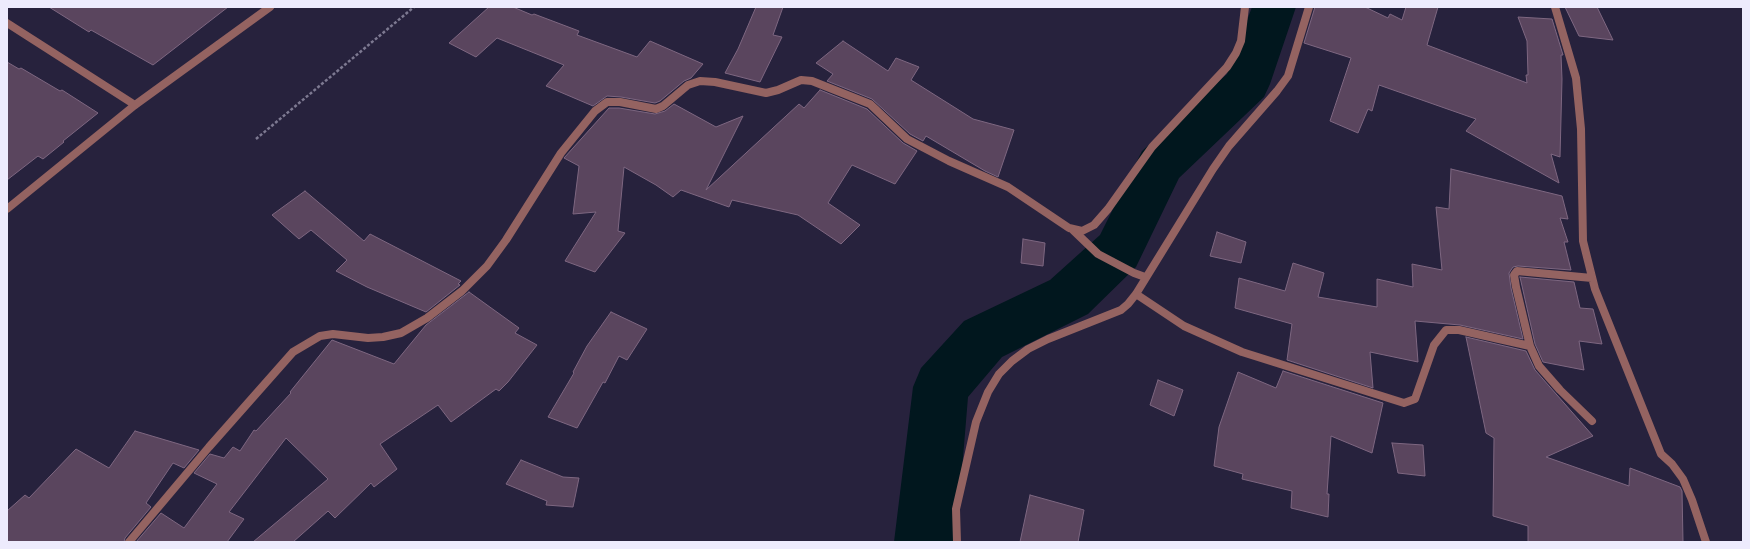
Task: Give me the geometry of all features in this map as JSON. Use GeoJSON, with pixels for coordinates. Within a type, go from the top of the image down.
{"type":"FeatureCollection","features":[{"type":"Feature","properties":{"kind":"street"},"geometry":{"type":"LineString","coordinates":[[7,209],[135,105],[270,7]]}},
{"type":"Feature","properties":{"kind":"street"},"geometry":{"type":"LineString","coordinates":[[1073,230],[1082,231],[1094,225],[1108,209],[1152,147],[1227,67],[1236,53],[1241,40],[1245,7]]}},
{"type":"Feature","properties":{"kind":"street"},"geometry":{"type":"LineString","coordinates":[[957,542],[956,509],[976,422],[988,392],[999,374],[1012,361],[1028,349],[1048,339],[1121,310],[1136,294],[1212,169],[1229,146],[1277,91],[1288,76],[1309,7]]}},
{"type":"Feature","properties":{"kind":"street"},"geometry":{"type":"LineString","coordinates":[[1555,7],[1576,78],[1581,129],[1583,241],[1595,289],[1661,454],[1672,464],[1683,479],[1692,500],[1706,542]]}},
{"type":"Feature","properties":{"kind":"street"},"geometry":{"type":"LineString","coordinates":[[7,23],[135,105]]}},
{"type":"Feature","properties":{"kind":"street"},"geometry":{"type":"LineString","coordinates":[[129,542],[208,447],[293,352],[320,336],[333,334],[368,338],[383,337],[401,333],[427,318],[462,290],[487,266],[506,240],[561,153],[595,111],[607,102],[620,102],[648,108],[659,108],[670,101],[688,85],[700,81],[715,82],[766,93],[778,90],[801,80],[812,81],[870,104],[907,138],[944,158],[1008,187],[1061,224],[1073,230],[1098,254],[1134,273],[1145,277]]}},
{"type":"Feature","properties":{"kind":"street"},"geometry":{"type":"LineString","coordinates":[[1592,278],[1524,271],[1517,271],[1514,275],[1530,346],[1539,366],[1560,390],[1592,422]]}},
{"type":"Feature","properties":{"kind":"street"},"geometry":{"type":"LineString","coordinates":[[1136,294],[1184,326],[1242,352],[1404,403],[1415,398],[1434,345],[1446,330],[1459,330],[1530,346]]}},
{"type":"Feature","properties":{"kind":"path"},"geometry":{"type":"LineString","coordinates":[[256,139],[414,7]]}},
{"type":"Feature","properties":{"kind":"building"},"geometry":{"type":"Polygon","coordinates":[[[49,7],[228,7],[153,65],[91,30],[89,32],[49,7]]]}},
{"type":"Feature","properties":{"kind":"building"},"geometry":{"type":"Polygon","coordinates":[[[489,7],[513,7],[532,15],[534,14],[579,31],[577,35],[637,57],[650,41],[703,64],[691,78],[684,81],[660,101],[655,103],[607,96],[593,106],[546,86],[564,65],[497,38],[476,57],[449,43],[489,7]]]}},
{"type":"Feature","properties":{"kind":"building"},"geometry":{"type":"Polygon","coordinates":[[[756,7],[783,7],[773,35],[782,37],[760,82],[725,73],[738,49],[756,7]]]}},
{"type":"Feature","properties":{"kind":"building"},"geometry":{"type":"Polygon","coordinates":[[[1315,7],[1365,7],[1388,18],[1390,14],[1402,20],[1406,7],[1438,7],[1427,45],[1527,83],[1527,41],[1518,17],[1552,19],[1563,55],[1561,55],[1562,79],[1560,157],[1551,154],[1559,183],[1466,131],[1476,119],[1379,85],[1372,111],[1368,109],[1358,133],[1330,121],[1351,58],[1304,43],[1315,7]]]}},
{"type":"Feature","properties":{"kind":"building"},"geometry":{"type":"Polygon","coordinates":[[[1565,7],[1597,7],[1613,40],[1579,36],[1565,7]]]}},
{"type":"Feature","properties":{"kind":"building"},"geometry":{"type":"Polygon","coordinates":[[[843,41],[888,71],[896,58],[919,67],[911,80],[973,119],[1014,130],[998,177],[985,171],[926,136],[923,141],[910,134],[872,99],[827,81],[833,74],[816,63],[843,41]]]}},
{"type":"Feature","properties":{"kind":"building"},"geometry":{"type":"Polygon","coordinates":[[[7,62],[19,69],[21,68],[60,91],[62,90],[98,113],[43,159],[38,156],[7,180],[7,62]]]}},
{"type":"Feature","properties":{"kind":"building"},"geometry":{"type":"Polygon","coordinates":[[[820,90],[867,109],[903,143],[917,151],[895,184],[852,165],[828,203],[860,225],[841,244],[798,215],[732,200],[729,207],[681,190],[673,197],[656,185],[624,167],[618,231],[625,233],[595,272],[565,261],[596,212],[573,214],[579,166],[564,158],[609,108],[619,108],[655,114],[665,111],[674,104],[716,127],[743,116],[706,190],[799,104],[804,108],[820,90]]]}},
{"type":"Feature","properties":{"kind":"building"},"geometry":{"type":"Polygon","coordinates":[[[1451,169],[1562,196],[1568,219],[1560,218],[1568,242],[1564,242],[1571,270],[1518,266],[1513,267],[1509,273],[1523,339],[1460,325],[1415,321],[1418,362],[1370,352],[1373,388],[1287,360],[1292,324],[1235,308],[1239,278],[1285,291],[1293,263],[1324,273],[1318,297],[1377,307],[1377,279],[1413,287],[1412,264],[1442,270],[1436,207],[1449,209],[1451,169]]]}},
{"type":"Feature","properties":{"kind":"building"},"geometry":{"type":"Polygon","coordinates":[[[305,191],[364,241],[370,234],[461,281],[458,284],[460,285],[426,312],[367,287],[336,271],[347,260],[311,230],[299,239],[272,215],[305,191]]]}},
{"type":"Feature","properties":{"kind":"building"},"geometry":{"type":"Polygon","coordinates":[[[1217,232],[1246,242],[1241,263],[1210,256],[1217,232]]]}},
{"type":"Feature","properties":{"kind":"building"},"geometry":{"type":"Polygon","coordinates":[[[1023,239],[1045,243],[1043,266],[1021,263],[1023,239]]]}},
{"type":"Feature","properties":{"kind":"building"},"geometry":{"type":"Polygon","coordinates":[[[1520,277],[1574,282],[1580,308],[1593,309],[1602,344],[1579,341],[1584,370],[1543,362],[1535,344],[1520,277]]]}},
{"type":"Feature","properties":{"kind":"building"},"geometry":{"type":"Polygon","coordinates":[[[469,292],[519,328],[515,333],[537,345],[508,382],[499,391],[496,389],[451,422],[438,405],[380,444],[397,469],[374,487],[371,483],[335,518],[328,511],[293,542],[253,542],[328,479],[286,438],[229,512],[244,519],[227,542],[136,542],[161,513],[184,528],[217,484],[194,473],[210,454],[224,458],[233,447],[240,451],[254,430],[256,431],[291,393],[290,392],[332,340],[394,364],[426,325],[469,292]]]}},
{"type":"Feature","properties":{"kind":"building"},"geometry":{"type":"Polygon","coordinates":[[[611,312],[647,329],[627,360],[619,356],[605,383],[603,382],[577,428],[548,417],[574,373],[573,372],[587,346],[611,312]]]}},
{"type":"Feature","properties":{"kind":"building"},"geometry":{"type":"Polygon","coordinates":[[[1466,337],[1526,351],[1535,370],[1593,436],[1546,457],[1629,486],[1630,468],[1680,487],[1682,491],[1683,542],[1528,542],[1528,526],[1493,516],[1494,438],[1486,433],[1466,337]]]}},
{"type":"Feature","properties":{"kind":"building"},"geometry":{"type":"Polygon","coordinates":[[[1283,371],[1383,403],[1372,453],[1331,436],[1327,494],[1329,494],[1328,517],[1291,508],[1292,491],[1242,479],[1243,474],[1214,466],[1219,427],[1238,372],[1276,388],[1283,371]]]}},
{"type":"Feature","properties":{"kind":"building"},"geometry":{"type":"Polygon","coordinates":[[[1158,380],[1183,390],[1174,416],[1150,405],[1158,380]]]}},
{"type":"Feature","properties":{"kind":"building"},"geometry":{"type":"Polygon","coordinates":[[[135,431],[199,450],[184,468],[173,463],[146,503],[151,507],[125,538],[124,542],[7,542],[7,511],[25,495],[29,498],[76,449],[109,468],[135,431]]]}},
{"type":"Feature","properties":{"kind":"building"},"geometry":{"type":"Polygon","coordinates":[[[1392,443],[1423,445],[1425,476],[1398,473],[1392,443]]]}},
{"type":"Feature","properties":{"kind":"building"},"geometry":{"type":"Polygon","coordinates":[[[521,460],[563,477],[579,478],[573,507],[546,505],[547,501],[506,484],[521,460]]]}},
{"type":"Feature","properties":{"kind":"building"},"geometry":{"type":"Polygon","coordinates":[[[1030,495],[1084,510],[1078,542],[1020,542],[1030,495]]]}},
{"type":"Feature","properties":{"kind":"waterway"},"geometry":{"type":"LineString","coordinates":[[925,542],[941,387],[983,339],[1069,297],[1118,251],[1160,165],[1247,84],[1274,7]]}}]}
